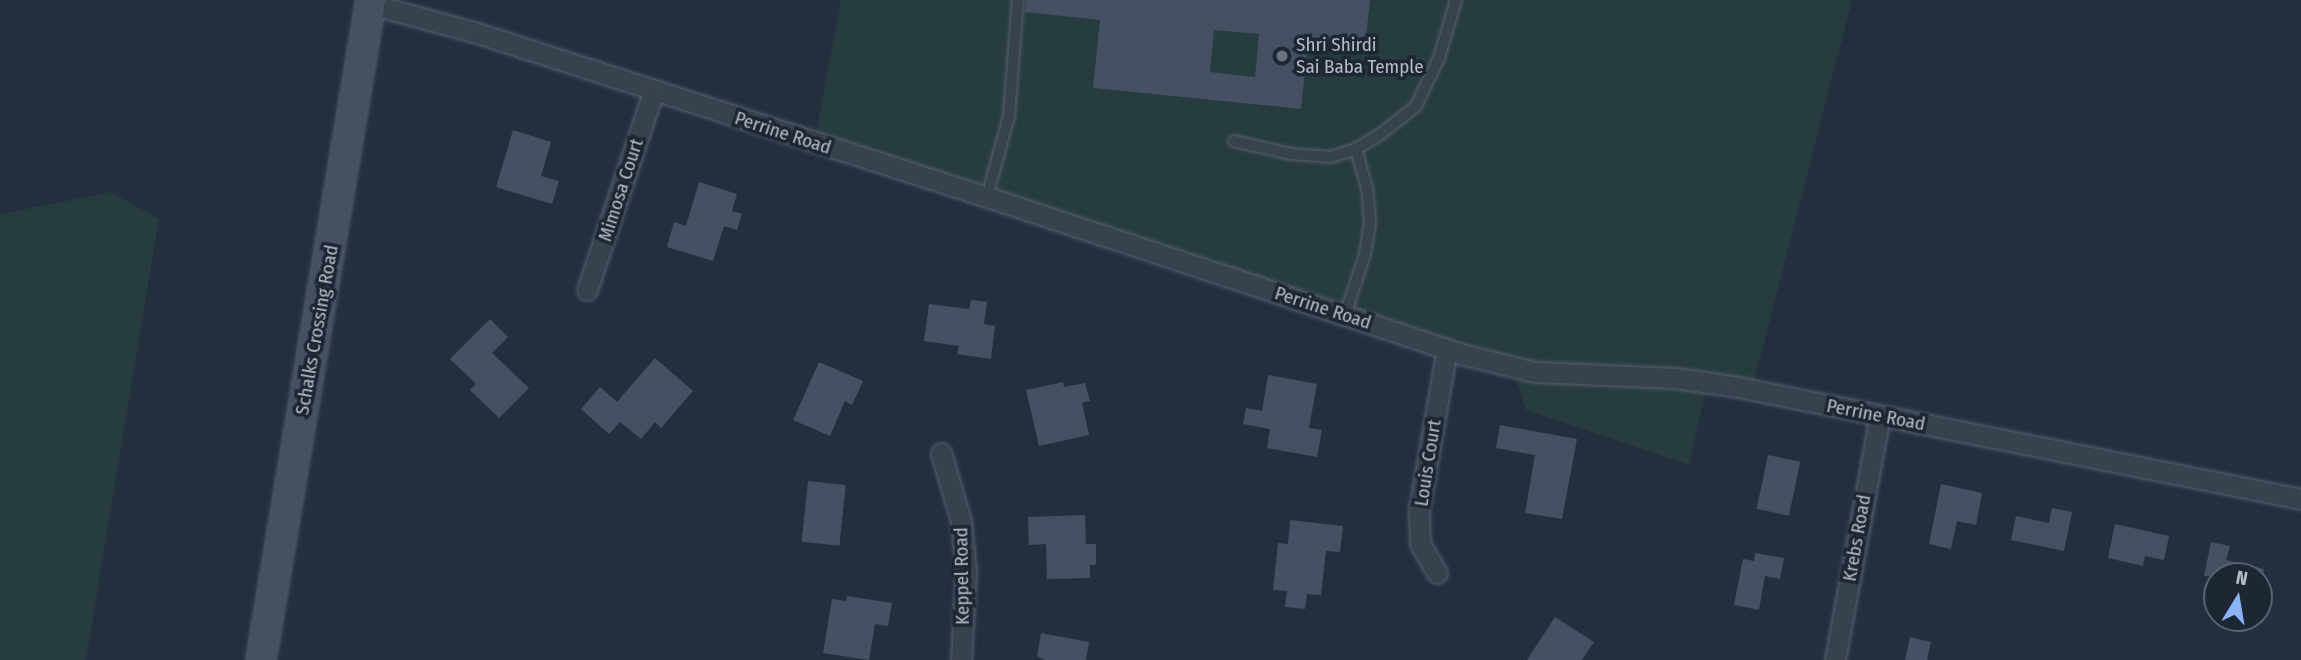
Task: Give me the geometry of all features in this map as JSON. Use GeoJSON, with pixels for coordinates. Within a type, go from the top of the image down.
{"type":"FeatureCollection","features":[{"type":"Feature","properties":{"kind":"street","name":"Perrine Road"},"geometry":{"type":"LineString","coordinates":[[370,2],[474,32],[987,197],[1447,349],[1535,372],[1675,378],[1738,387],[2301,499]]}},
{"type":"Feature","properties":{"kind":"street","name":"Schalks Crossing Road"},"geometry":{"type":"LineString","coordinates":[[261,660],[370,2]]}},
{"type":"Feature","properties":{"kind":"street","name":"Mimosa Court"},"geometry":{"type":"LineString","coordinates":[[587,290],[654,90]]}},
{"type":"Feature","properties":{"kind":"street","name":"Louis Court"},"geometry":{"type":"LineString","coordinates":[[1437,573],[1420,543],[1419,509],[1447,349]]}},
{"type":"Feature","properties":{"kind":"street","name":"Krebs Road"},"geometry":{"type":"LineString","coordinates":[[1835,660],[1880,416]]}},
{"type":"Feature","properties":{"kind":"street","name":"Keppel Road"},"geometry":{"type":"LineString","coordinates":[[941,453],[961,521],[966,571],[961,660]]}},
{"type":"Feature","properties":{"kind":"lane"},"geometry":{"type":"LineString","coordinates":[[987,197],[1009,116],[1018,0]]}},
{"type":"Feature","properties":{"kind":"lane"},"geometry":{"type":"LineString","coordinates":[[1234,141],[1291,154],[1331,157],[1356,149],[1416,106],[1439,58],[1456,0]]}},
{"type":"Feature","properties":{"kind":"lane"},"geometry":{"type":"LineString","coordinates":[[1345,315],[1365,254],[1370,221],[1367,188],[1356,149]]}},
{"type":"Feature","properties":{"kind":"green space"},"geometry":{"type":"Polygon","coordinates":[[[841,0],[1852,0],[1750,397],[1706,389],[1689,465],[1526,410],[1513,368],[816,134],[841,0]]]}},
{"type":"Feature","properties":{"kind":"green space"},"geometry":{"type":"Polygon","coordinates":[[[111,192],[159,219],[86,660],[0,660],[0,214],[111,192]]]}},
{"type":"Feature","properties":{"kind":"building","name":"Shri Shirdi Sai Baba Temple"},"geometry":{"type":"Polygon","coordinates":[[[1026,0],[1370,0],[1365,46],[1308,41],[1301,109],[1093,88],[1100,20],[1025,12],[1026,0]],[[1214,30],[1210,72],[1255,77],[1259,34],[1214,30]]]}},
{"type":"Feature","properties":{"kind":"building"},"geometry":{"type":"Polygon","coordinates":[[[513,130],[551,142],[541,176],[559,181],[552,204],[496,187],[513,130]]]}},
{"type":"Feature","properties":{"kind":"building"},"geometry":{"type":"Polygon","coordinates":[[[699,182],[737,194],[732,211],[742,214],[737,230],[724,226],[713,261],[667,247],[674,222],[686,226],[699,182]]]}},
{"type":"Feature","properties":{"kind":"building"},"geometry":{"type":"Polygon","coordinates":[[[971,300],[987,302],[984,324],[995,326],[991,359],[957,354],[959,346],[924,341],[929,304],[969,309],[971,300]]]}},
{"type":"Feature","properties":{"kind":"building"},"geometry":{"type":"Polygon","coordinates":[[[490,319],[508,337],[492,353],[529,388],[499,418],[470,390],[476,384],[450,359],[490,319]]]}},
{"type":"Feature","properties":{"kind":"building"},"geometry":{"type":"Polygon","coordinates":[[[655,358],[693,391],[661,428],[655,422],[641,439],[620,422],[609,434],[581,409],[600,387],[617,402],[655,358]]]}},
{"type":"Feature","properties":{"kind":"building"},"geometry":{"type":"Polygon","coordinates":[[[819,362],[863,381],[852,405],[845,401],[830,436],[793,420],[819,362]]]}},
{"type":"Feature","properties":{"kind":"building"},"geometry":{"type":"Polygon","coordinates":[[[1268,375],[1317,384],[1309,428],[1322,430],[1317,457],[1267,448],[1270,429],[1243,424],[1246,408],[1262,411],[1268,375]]]}},
{"type":"Feature","properties":{"kind":"building"},"geometry":{"type":"Polygon","coordinates":[[[1063,382],[1064,387],[1085,383],[1090,401],[1082,403],[1089,435],[1039,446],[1026,390],[1063,382]]]}},
{"type":"Feature","properties":{"kind":"building"},"geometry":{"type":"Polygon","coordinates":[[[1500,425],[1577,439],[1562,519],[1525,513],[1535,455],[1496,448],[1500,425]]]}},
{"type":"Feature","properties":{"kind":"building"},"geometry":{"type":"Polygon","coordinates":[[[1768,455],[1800,462],[1789,516],[1757,509],[1768,455]]]}},
{"type":"Feature","properties":{"kind":"building"},"geometry":{"type":"Polygon","coordinates":[[[808,481],[846,485],[839,546],[802,542],[808,481]]]}},
{"type":"Feature","properties":{"kind":"building"},"geometry":{"type":"Polygon","coordinates":[[[1941,484],[1982,493],[1976,525],[1957,521],[1951,549],[1929,544],[1941,484]]]}},
{"type":"Feature","properties":{"kind":"building"},"geometry":{"type":"Polygon","coordinates":[[[2052,508],[2072,512],[2064,551],[2011,540],[2016,516],[2049,523],[2052,508]]]}},
{"type":"Feature","properties":{"kind":"building"},"geometry":{"type":"Polygon","coordinates":[[[1085,515],[1086,544],[1096,544],[1096,565],[1090,565],[1090,578],[1047,579],[1046,544],[1029,545],[1028,517],[1085,515]]]}},
{"type":"Feature","properties":{"kind":"building"},"geometry":{"type":"Polygon","coordinates":[[[1290,520],[1343,526],[1340,552],[1326,551],[1321,595],[1307,594],[1305,609],[1285,607],[1287,591],[1273,590],[1278,543],[1288,544],[1290,520]]]}},
{"type":"Feature","properties":{"kind":"building"},"geometry":{"type":"Polygon","coordinates":[[[2115,524],[2169,536],[2164,560],[2145,556],[2143,566],[2108,558],[2115,524]]]}},
{"type":"Feature","properties":{"kind":"building"},"geometry":{"type":"Polygon","coordinates":[[[2211,542],[2230,546],[2226,560],[2234,562],[2207,562],[2211,542]]]}},
{"type":"Feature","properties":{"kind":"building"},"geometry":{"type":"Polygon","coordinates":[[[1755,553],[1784,558],[1780,579],[1765,576],[1759,610],[1734,605],[1743,559],[1754,561],[1755,553]]]}},
{"type":"Feature","properties":{"kind":"building"},"geometry":{"type":"Polygon","coordinates":[[[847,596],[892,603],[888,626],[875,624],[869,660],[823,653],[832,599],[846,601],[847,596]]]}},
{"type":"Feature","properties":{"kind":"building"},"geometry":{"type":"Polygon","coordinates":[[[1555,617],[1594,642],[1582,660],[1527,660],[1555,617]]]}},
{"type":"Feature","properties":{"kind":"building"},"geometry":{"type":"Polygon","coordinates":[[[1041,633],[1089,642],[1086,660],[1045,660],[1037,656],[1041,633]]]}},
{"type":"Feature","properties":{"kind":"building"},"geometry":{"type":"Polygon","coordinates":[[[1910,637],[1931,642],[1927,660],[1905,660],[1910,637]]]}},
{"type":"Feature","properties":{"kind":"place","name":"Shri Shirdi Sai Baba Temple"},"geometry":{"type":"Point","coordinates":[1282,56]}}]}
